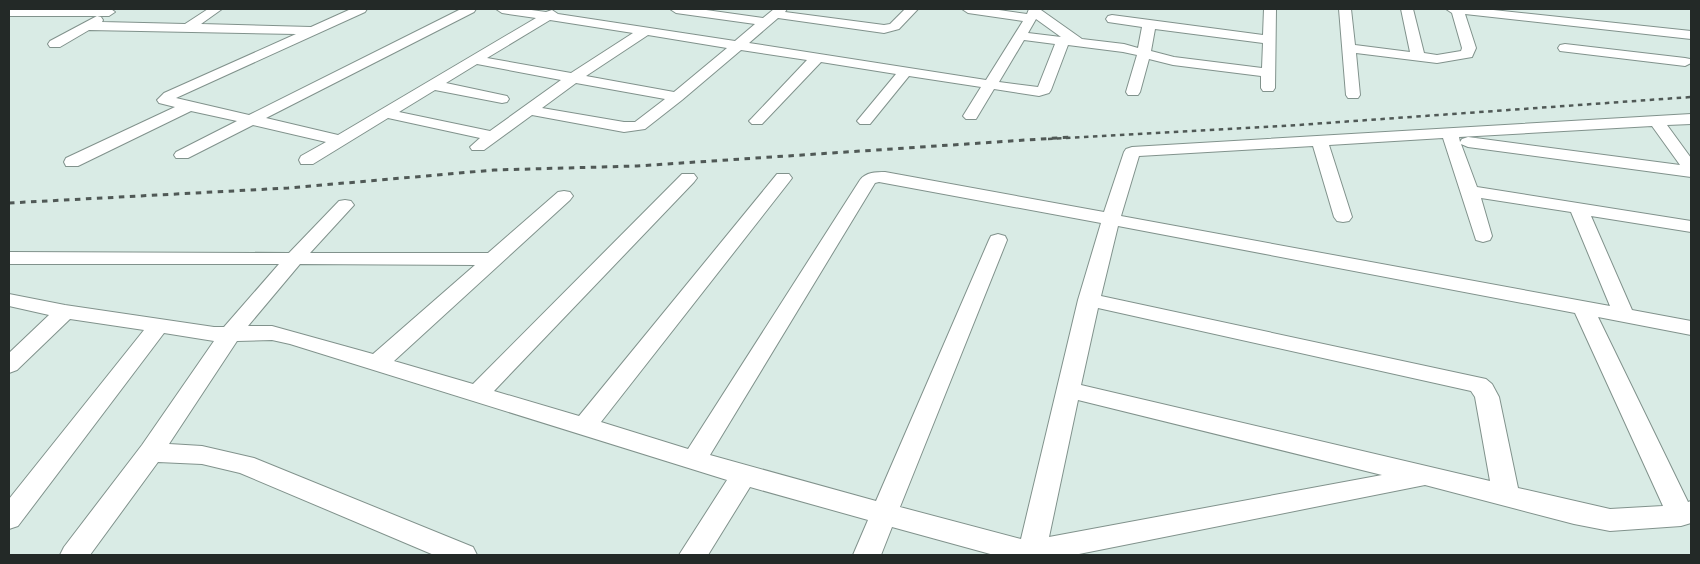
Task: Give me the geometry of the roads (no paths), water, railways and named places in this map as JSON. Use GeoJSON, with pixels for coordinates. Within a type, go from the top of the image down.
{"type":"FeatureCollection","features":[{"type":"Feature","properties":{"kind":"street"},"geometry":{"type":"LineString","coordinates":[[187,28],[216,9]]}},
{"type":"Feature","properties":{"kind":"street"},"geometry":{"type":"LineString","coordinates":[[340,140],[187,107],[164,100],[361,9]]}},
{"type":"Feature","properties":{"kind":"street"},"geometry":{"type":"LineString","coordinates":[[182,156],[470,9]]}},
{"type":"Feature","properties":{"kind":"street"},"geometry":{"type":"LineString","coordinates":[[502,9],[555,13],[647,30],[1034,92],[1042,91],[1063,41]]}},
{"type":"Feature","properties":{"kind":"street"},"geometry":{"type":"LineString","coordinates":[[676,9],[773,15],[868,28],[889,29],[894,27],[912,9]]}},
{"type":"Feature","properties":{"kind":"street"},"geometry":{"type":"LineString","coordinates":[[968,9],[1034,13],[1079,43]]}},
{"type":"Feature","properties":{"kind":"street"},"geometry":{"type":"LineString","coordinates":[[1268,88],[1270,9]]}},
{"type":"Feature","properties":{"kind":"street"},"geometry":{"type":"LineString","coordinates":[[1345,9],[1353,94]]}},
{"type":"Feature","properties":{"kind":"street"},"geometry":{"type":"LineString","coordinates":[[1407,9],[1418,58]]}},
{"type":"Feature","properties":{"kind":"street"},"geometry":{"type":"LineString","coordinates":[[1452,9],[1535,14],[1552,20],[1691,35]]}},
{"type":"Feature","properties":{"kind":"street"},"geometry":{"type":"LineString","coordinates":[[1349,48],[1437,59],[1467,54],[1468,48],[1457,9]]}},
{"type":"Feature","properties":{"kind":"street"},"geometry":{"type":"LineString","coordinates":[[9,12],[112,10]]}},
{"type":"Feature","properties":{"kind":"street"},"geometry":{"type":"LineString","coordinates":[[55,44],[112,10]]}},
{"type":"Feature","properties":{"kind":"street"},"geometry":{"type":"LineString","coordinates":[[307,160],[555,13]]}},
{"type":"Feature","properties":{"kind":"street"},"geometry":{"type":"LineString","coordinates":[[971,116],[1034,13]]}},
{"type":"Feature","properties":{"kind":"street"},"geometry":{"type":"LineString","coordinates":[[528,110],[632,127],[644,122],[678,97],[773,15]]}},
{"type":"Feature","properties":{"kind":"street"},"geometry":{"type":"LineString","coordinates":[[1112,19],[1269,40]]}},
{"type":"Feature","properties":{"kind":"street"},"geometry":{"type":"LineString","coordinates":[[1552,20],[1572,60]]}},
{"type":"Feature","properties":{"kind":"street"},"geometry":{"type":"LineString","coordinates":[[1133,92],[1144,53],[1149,24]]}},
{"type":"Feature","properties":{"kind":"street"},"geometry":{"type":"LineString","coordinates":[[86,26],[313,30]]}},
{"type":"Feature","properties":{"kind":"street"},"geometry":{"type":"LineString","coordinates":[[478,147],[573,78],[647,30]]}},
{"type":"Feature","properties":{"kind":"street"},"geometry":{"type":"LineString","coordinates":[[1020,36],[1124,48],[1173,61],[1268,74]]}},
{"type":"Feature","properties":{"kind":"street"},"geometry":{"type":"LineString","coordinates":[[1565,48],[1686,62]]}},
{"type":"Feature","properties":{"kind":"street"},"geometry":{"type":"LineString","coordinates":[[757,121],[818,57]]}},
{"type":"Feature","properties":{"kind":"street"},"geometry":{"type":"LineString","coordinates":[[475,60],[678,97]]}},
{"type":"Feature","properties":{"kind":"street"},"geometry":{"type":"LineString","coordinates":[[866,121],[906,71]]}},
{"type":"Feature","properties":{"kind":"street"},"geometry":{"type":"LineString","coordinates":[[432,85],[502,99]]}},
{"type":"Feature","properties":{"kind":"street"},"geometry":{"type":"LineString","coordinates":[[72,162],[187,107]]}},
{"type":"Feature","properties":{"kind":"street"},"geometry":{"type":"LineString","coordinates":[[384,113],[493,136]]}},
{"type":"Feature","properties":{"kind":"street"},"geometry":{"type":"LineString","coordinates":[[1032,552],[1088,300],[1110,219],[1132,152],[1660,125],[1691,118]]}},
{"type":"Feature","properties":{"kind":"street"},"geometry":{"type":"LineString","coordinates":[[1660,125],[1691,132]]}},
{"type":"Feature","properties":{"kind":"street"},"geometry":{"type":"LineString","coordinates":[[1660,125],[1691,171]]}},
{"type":"Feature","properties":{"kind":"street"},"geometry":{"type":"LineString","coordinates":[[1451,137],[1691,171]]}},
{"type":"Feature","properties":{"kind":"street"},"geometry":{"type":"LineString","coordinates":[[1451,137],[1483,236]]}},
{"type":"Feature","properties":{"kind":"street"},"geometry":{"type":"LineString","coordinates":[[1320,142],[1344,218]]}},
{"type":"Feature","properties":{"kind":"street"},"geometry":{"type":"LineString","coordinates":[[694,460],[869,180],[876,176],[1691,328]]}},
{"type":"Feature","properties":{"kind":"street"},"geometry":{"type":"LineString","coordinates":[[478,393],[688,178]]}},
{"type":"Feature","properties":{"kind":"street"},"geometry":{"type":"LineString","coordinates":[[584,427],[783,178]]}},
{"type":"Feature","properties":{"kind":"street"},"geometry":{"type":"LineString","coordinates":[[1470,191],[1691,226]]}},
{"type":"Feature","properties":{"kind":"street"},"geometry":{"type":"LineString","coordinates":[[376,364],[564,196]]}},
{"type":"Feature","properties":{"kind":"street"},"geometry":{"type":"LineString","coordinates":[[74,555],[151,452],[230,334],[295,258],[345,205]]}},
{"type":"Feature","properties":{"kind":"street"},"geometry":{"type":"LineString","coordinates":[[1579,209],[1624,315]]}},
{"type":"Feature","properties":{"kind":"street"},"geometry":{"type":"LineString","coordinates":[[867,555],[998,240]]}},
{"type":"Feature","properties":{"kind":"street"},"geometry":{"type":"LineString","coordinates":[[9,258],[494,259]]}},
{"type":"Feature","properties":{"kind":"street"},"geometry":{"type":"LineString","coordinates":[[1088,300],[1478,385],[1484,390],[1487,397],[1506,495]]}},
{"type":"Feature","properties":{"kind":"street"},"geometry":{"type":"LineString","coordinates":[[11,303],[214,334],[272,333],[478,393],[744,475],[1009,548],[1032,552],[1425,477]]}},
{"type":"Feature","properties":{"kind":"street"},"geometry":{"type":"LineString","coordinates":[[1069,390],[1506,495],[1574,514],[1610,520],[1686,514],[1583,308]]}},
{"type":"Feature","properties":{"kind":"street"},"geometry":{"type":"LineString","coordinates":[[9,365],[65,312]]}},
{"type":"Feature","properties":{"kind":"street"},"geometry":{"type":"LineString","coordinates":[[9,518],[159,326]]}},
{"type":"Feature","properties":{"kind":"street"},"geometry":{"type":"LineString","coordinates":[[151,452],[202,455],[245,465],[463,555]]}},
{"type":"Feature","properties":{"kind":"street"},"geometry":{"type":"LineString","coordinates":[[693,555],[744,475]]}},
{"type":"Feature","properties":{"kind":"railway"},"geometry":{"type":"LineString","coordinates":[[1048,139],[1298,125],[1691,97]]}},
{"type":"Feature","properties":{"kind":"railway"},"geometry":{"type":"LineString","coordinates":[[9,203],[288,188],[494,170],[637,166],[1071,137]]}}]}
